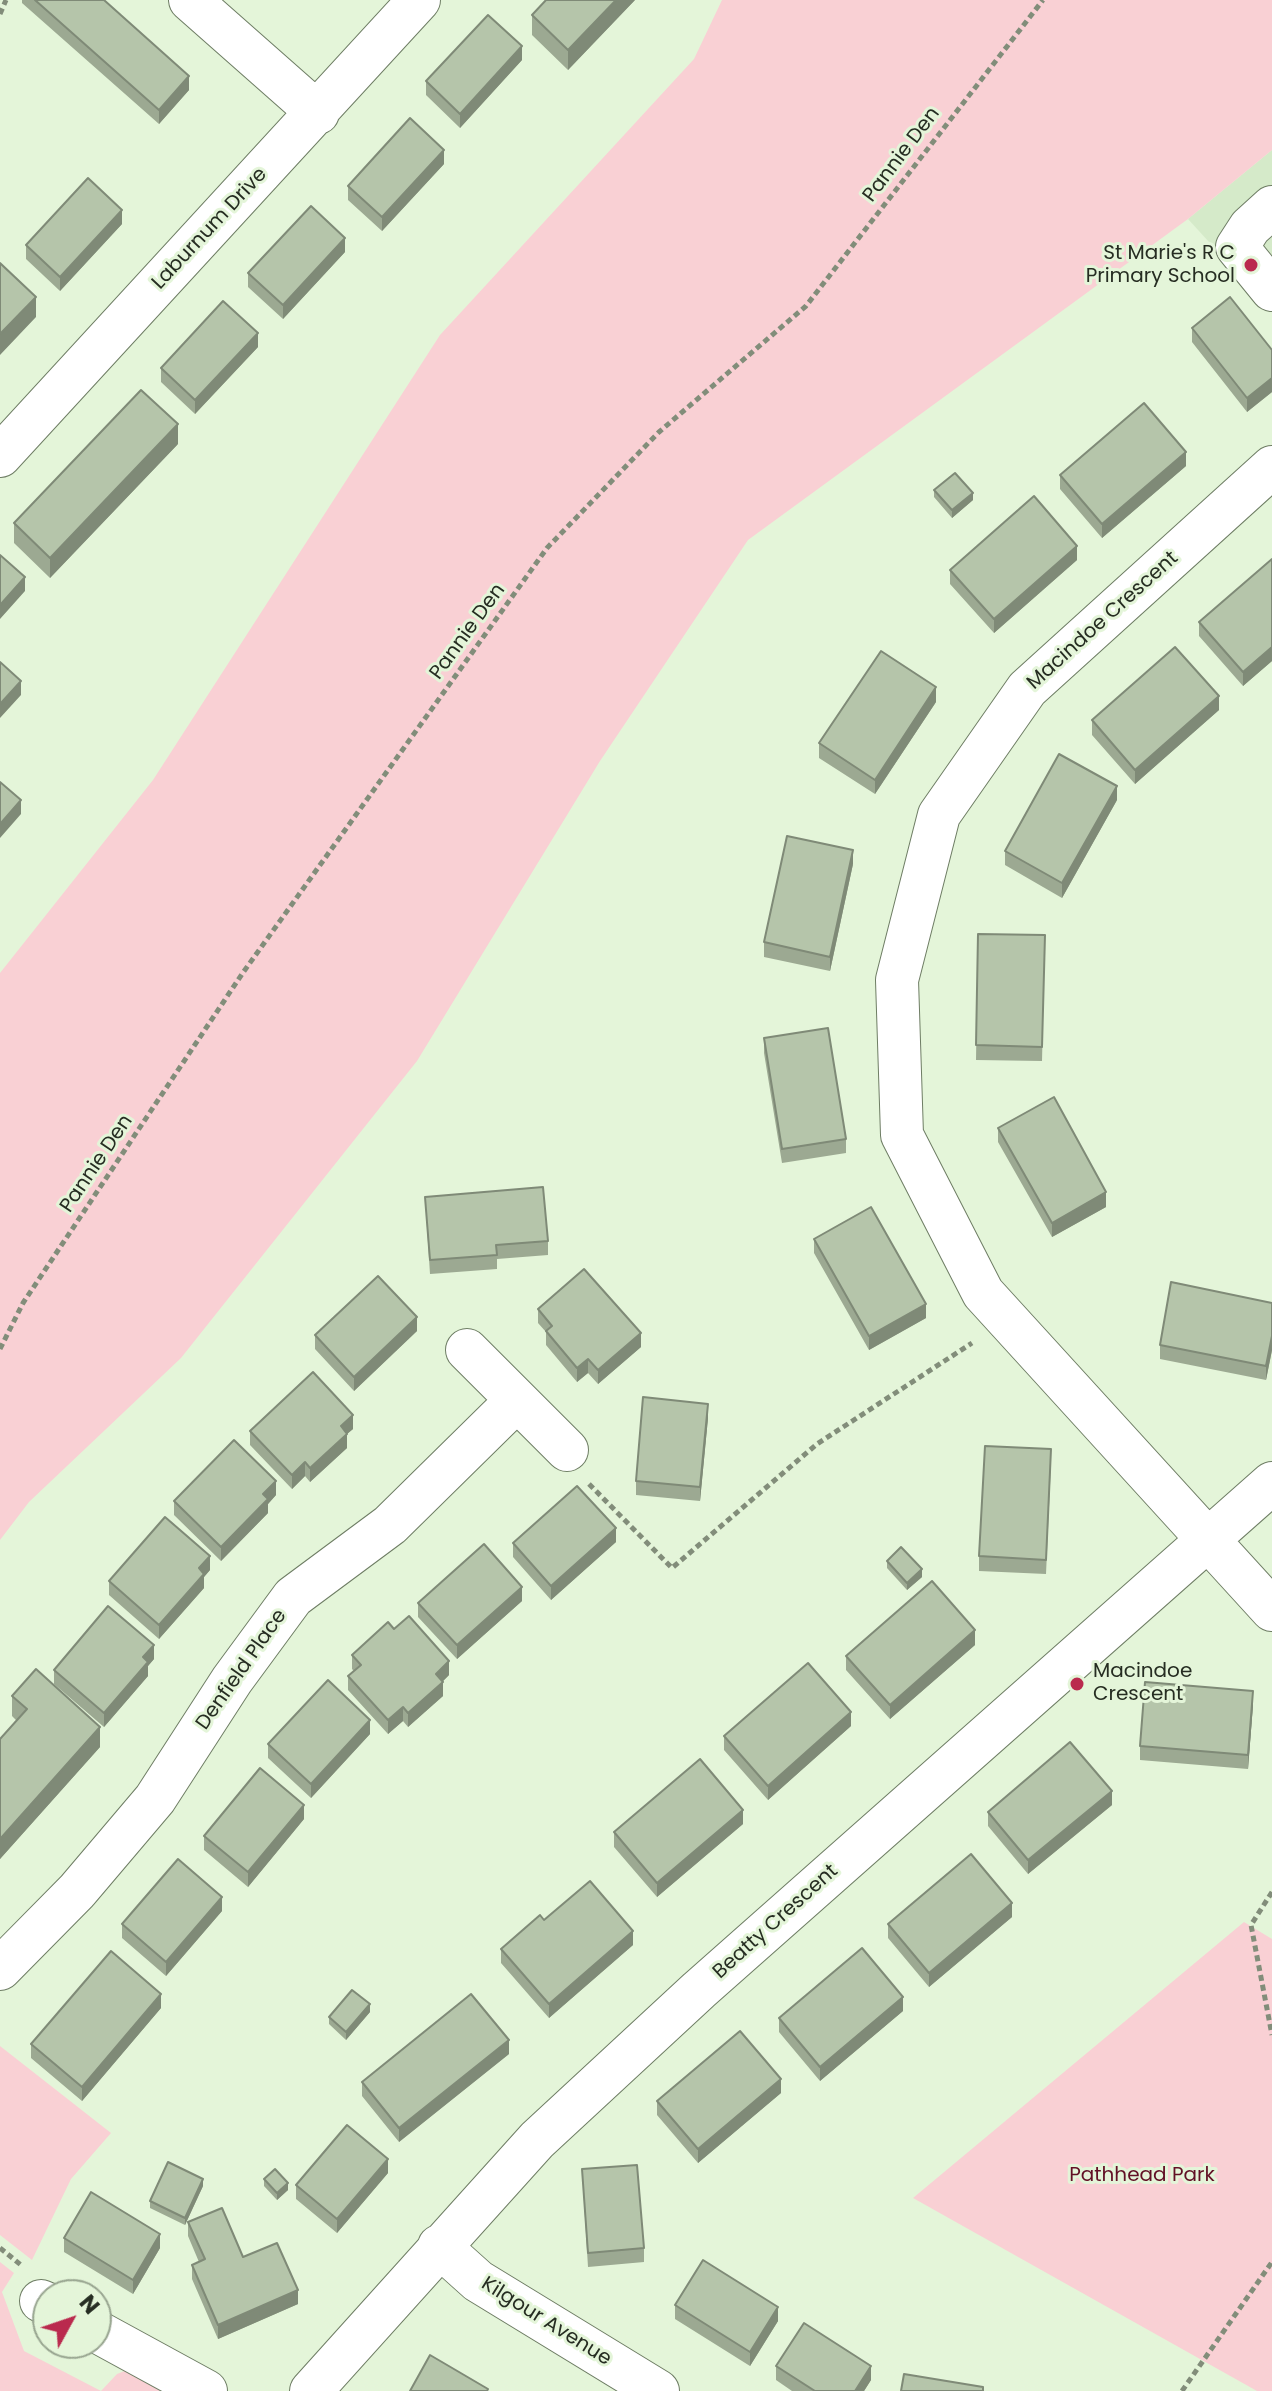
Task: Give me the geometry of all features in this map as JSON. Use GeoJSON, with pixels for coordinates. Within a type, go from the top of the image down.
{"type":"FeatureCollection","features":[{"type":"Feature","properties":{"kind":"street"},"geometry":{"type":"LineString","coordinates":[[190,0],[318,113]]}},
{"type":"Feature","properties":{"kind":"street","name":"Laburnum Drive"},"geometry":{"type":"LineString","coordinates":[[0,456],[419,0]]}},
{"type":"Feature","properties":{"kind":"street"},"geometry":{"type":"LineString","coordinates":[[1272,207],[1250,227],[1237,247],[1272,290]]}},
{"type":"Feature","properties":{"kind":"street","name":"Macindoe Crescent"},"geometry":{"type":"LineString","coordinates":[[1272,467],[1027,689],[939,815],[897,980],[902,1135],[983,1293],[1272,1610]]}},
{"type":"Feature","properties":{"kind":"street"},"geometry":{"type":"LineString","coordinates":[[467,1350],[567,1450]]}},
{"type":"Feature","properties":{"kind":"street","name":"Denfield Place"},"geometry":{"type":"LineString","coordinates":[[0,1969],[77,1891],[155,1799],[232,1680],[293,1597],[390,1525],[516,1401]]}},
{"type":"Feature","properties":{"kind":"street","name":"Beatty Crescent"},"geometry":{"type":"LineString","coordinates":[[311,2391],[537,2140],[699,1990],[1272,1483]]}},
{"type":"Feature","properties":{"kind":"street","name":"Kilgour Avenue"},"geometry":{"type":"LineString","coordinates":[[439,2246],[478,2281],[658,2391]]}},
{"type":"Feature","properties":{"kind":"street"},"geometry":{"type":"LineString","coordinates":[[112,2340],[206,2391]]}},
{"type":"Feature","properties":{"kind":"path"},"geometry":{"type":"LineString","coordinates":[[0,14],[6,0]]}},
{"type":"Feature","properties":{"kind":"path","name":"Pannie Den"},"geometry":{"type":"LineString","coordinates":[[0,1349],[23,1303],[242,974],[547,548],[659,432],[806,306],[1043,0]]}},
{"type":"Feature","properties":{"kind":"path"},"geometry":{"type":"LineString","coordinates":[[567,1450],[577,1472],[672,1568],[817,1444],[1007,1320]]}},
{"type":"Feature","properties":{"kind":"path"},"geometry":{"type":"LineString","coordinates":[[1272,1892],[1251,1925],[1272,2035]]}},
{"type":"Feature","properties":{"kind":"path"},"geometry":{"type":"LineString","coordinates":[[1182,2391],[1272,2262]]}},
{"type":"Feature","properties":{"kind":"shaded area","name":"St Marie's R C Primary School"},"geometry":{"type":"Polygon","coordinates":[[[1272,150],[1272,311],[1188,219],[1272,150]]]}},
{"type":"Feature","properties":{"kind":"green space"},"geometry":{"type":"Polygon","coordinates":[[[722,0],[1272,0],[1272,150],[1188,219],[748,540],[600,761],[417,1061],[181,1358],[29,1502],[0,1540],[0,973],[153,780],[440,335],[694,59],[722,0]]]}},
{"type":"Feature","properties":{"kind":"green space","name":"Pathhead Park"},"geometry":{"type":"Polygon","coordinates":[[[1244,1922],[1272,1939],[1272,2391],[1257,2391],[913,2198],[1244,1922]]]}},
{"type":"Feature","properties":{"kind":"green space"},"geometry":{"type":"Polygon","coordinates":[[[0,2046],[111,2133],[71,2179],[32,2260],[0,2235],[0,2046]]]}},
{"type":"Feature","properties":{"kind":"green space"},"geometry":{"type":"Polygon","coordinates":[[[0,2262],[14,2273],[2,2292],[24,2351],[32,2355],[32,2359],[39,2359],[101,2391],[0,2391],[0,2262]]]}},
{"type":"Feature","properties":{"kind":"green space"},"geometry":{"type":"Polygon","coordinates":[[[132,2368],[180,2391],[101,2391],[117,2374],[132,2368]]]}},
{"type":"Feature","properties":{"kind":"building"},"geometry":{"type":"Polygon","coordinates":[[[35,0],[104,0],[189,76],[159,110],[35,0]]]}},
{"type":"Feature","properties":{"kind":"building"},"geometry":{"type":"Polygon","coordinates":[[[546,0],[616,0],[568,50],[532,15],[546,0]]]}},
{"type":"Feature","properties":{"kind":"building"},"geometry":{"type":"Polygon","coordinates":[[[488,15],[522,46],[460,114],[426,81],[488,15]]]}},
{"type":"Feature","properties":{"kind":"building"},"geometry":{"type":"Polygon","coordinates":[[[410,118],[444,150],[382,217],[348,186],[410,118]]]}},
{"type":"Feature","properties":{"kind":"building"},"geometry":{"type":"Polygon","coordinates":[[[88,178],[122,210],[60,277],[26,245],[88,178]]]}},
{"type":"Feature","properties":{"kind":"building"},"geometry":{"type":"Polygon","coordinates":[[[311,206],[345,238],[283,305],[248,273],[311,206]]]}},
{"type":"Feature","properties":{"kind":"building"},"geometry":{"type":"Polygon","coordinates":[[[0,263],[36,297],[0,334],[0,263]]]}},
{"type":"Feature","properties":{"kind":"building"},"geometry":{"type":"Polygon","coordinates":[[[1230,297],[1272,350],[1272,378],[1247,398],[1192,328],[1230,297]]]}},
{"type":"Feature","properties":{"kind":"building"},"geometry":{"type":"Polygon","coordinates":[[[223,301],[258,333],[195,400],[161,368],[223,301]]]}},
{"type":"Feature","properties":{"kind":"building"},"geometry":{"type":"Polygon","coordinates":[[[141,390],[178,424],[50,558],[14,523],[141,390]]]}},
{"type":"Feature","properties":{"kind":"building"},"geometry":{"type":"Polygon","coordinates":[[[1144,403],[1186,452],[1102,524],[1060,475],[1144,403]]]}},
{"type":"Feature","properties":{"kind":"building"},"geometry":{"type":"Polygon","coordinates":[[[955,473],[973,493],[952,510],[934,490],[955,473]]]}},
{"type":"Feature","properties":{"kind":"building"},"geometry":{"type":"Polygon","coordinates":[[[1034,496],[1077,546],[994,619],[950,570],[1034,496]]]}},
{"type":"Feature","properties":{"kind":"building"},"geometry":{"type":"Polygon","coordinates":[[[0,555],[25,577],[0,605],[0,555]]]}},
{"type":"Feature","properties":{"kind":"building"},"geometry":{"type":"Polygon","coordinates":[[[1272,559],[1272,647],[1243,672],[1199,622],[1272,559]]]}},
{"type":"Feature","properties":{"kind":"building"},"geometry":{"type":"Polygon","coordinates":[[[1175,647],[1219,696],[1135,770],[1092,720],[1175,647]]]}},
{"type":"Feature","properties":{"kind":"building"},"geometry":{"type":"Polygon","coordinates":[[[881,651],[936,687],[875,780],[819,743],[881,651]]]}},
{"type":"Feature","properties":{"kind":"building"},"geometry":{"type":"Polygon","coordinates":[[[0,662],[21,681],[0,704],[0,662]]]}},
{"type":"Feature","properties":{"kind":"building"},"geometry":{"type":"Polygon","coordinates":[[[1059,754],[1117,786],[1062,883],[1005,851],[1059,754]]]}},
{"type":"Feature","properties":{"kind":"building"},"geometry":{"type":"Polygon","coordinates":[[[0,782],[21,800],[0,824],[0,782]]]}},
{"type":"Feature","properties":{"kind":"building"},"geometry":{"type":"Polygon","coordinates":[[[787,836],[853,850],[830,957],[764,942],[787,836]]]}},
{"type":"Feature","properties":{"kind":"building"},"geometry":{"type":"Polygon","coordinates":[[[978,934],[1045,935],[1042,1047],[976,1045],[978,934]]]}},
{"type":"Feature","properties":{"kind":"building"},"geometry":{"type":"Polygon","coordinates":[[[828,1028],[846,1139],[782,1149],[764,1038],[828,1028]]]}},
{"type":"Feature","properties":{"kind":"building"},"geometry":{"type":"Polygon","coordinates":[[[1054,1097],[1106,1192],[1052,1223],[998,1128],[1054,1097]]]}},
{"type":"Feature","properties":{"kind":"building"},"geometry":{"type":"Polygon","coordinates":[[[543,1187],[548,1241],[496,1245],[497,1255],[430,1260],[425,1197],[543,1187]]]}},
{"type":"Feature","properties":{"kind":"building"},"geometry":{"type":"Polygon","coordinates":[[[871,1207],[926,1304],[869,1336],[814,1239],[871,1207]]]}},
{"type":"Feature","properties":{"kind":"building"},"geometry":{"type":"Polygon","coordinates":[[[584,1269],[641,1333],[598,1370],[588,1359],[577,1368],[546,1331],[552,1326],[538,1309],[584,1269]]]}},
{"type":"Feature","properties":{"kind":"building"},"geometry":{"type":"Polygon","coordinates":[[[378,1276],[417,1317],[354,1377],[315,1335],[378,1276]]]}},
{"type":"Feature","properties":{"kind":"building"},"geometry":{"type":"Polygon","coordinates":[[[1171,1282],[1272,1303],[1272,1336],[1266,1366],[1160,1345],[1171,1282]]]}},
{"type":"Feature","properties":{"kind":"building"},"geometry":{"type":"Polygon","coordinates":[[[313,1372],[353,1415],[341,1426],[347,1434],[310,1468],[305,1462],[292,1475],[250,1431],[313,1372]]]}},
{"type":"Feature","properties":{"kind":"building"},"geometry":{"type":"Polygon","coordinates":[[[643,1397],[708,1404],[700,1487],[636,1481],[643,1397]]]}},
{"type":"Feature","properties":{"kind":"building"},"geometry":{"type":"Polygon","coordinates":[[[234,1440],[276,1481],[263,1494],[268,1499],[221,1547],[174,1501],[234,1440]]]}},
{"type":"Feature","properties":{"kind":"building"},"geometry":{"type":"Polygon","coordinates":[[[985,1446],[1051,1449],[1046,1560],[979,1556],[985,1446]]]}},
{"type":"Feature","properties":{"kind":"building"},"geometry":{"type":"Polygon","coordinates":[[[577,1486],[616,1528],[551,1586],[513,1543],[577,1486]]]}},
{"type":"Feature","properties":{"kind":"building"},"geometry":{"type":"Polygon","coordinates":[[[165,1517],[210,1556],[199,1568],[204,1574],[159,1625],[109,1581],[165,1517]]]}},
{"type":"Feature","properties":{"kind":"building"},"geometry":{"type":"Polygon","coordinates":[[[484,1544],[522,1587],[457,1645],[418,1603],[484,1544]]]}},
{"type":"Feature","properties":{"kind":"building"},"geometry":{"type":"Polygon","coordinates":[[[901,1547],[922,1569],[907,1583],[887,1561],[901,1547]]]}},
{"type":"Feature","properties":{"kind":"building"},"geometry":{"type":"Polygon","coordinates":[[[932,1581],[975,1630],[890,1705],[846,1656],[932,1581]]]}},
{"type":"Feature","properties":{"kind":"building"},"geometry":{"type":"Polygon","coordinates":[[[108,1606],[154,1645],[143,1657],[148,1662],[104,1713],[54,1670],[108,1606]]]}},
{"type":"Feature","properties":{"kind":"building"},"geometry":{"type":"Polygon","coordinates":[[[409,1616],[449,1661],[436,1674],[443,1682],[408,1713],[403,1707],[388,1720],[348,1676],[361,1665],[352,1655],[388,1622],[394,1629],[409,1616]]]}},
{"type":"Feature","properties":{"kind":"building"},"geometry":{"type":"Polygon","coordinates":[[[808,1663],[851,1712],[768,1786],[724,1736],[808,1663]]]}},
{"type":"Feature","properties":{"kind":"building"},"geometry":{"type":"Polygon","coordinates":[[[36,1669],[100,1727],[0,1839],[0,1739],[27,1709],[12,1696],[36,1669]]]}},
{"type":"Feature","properties":{"kind":"building"},"geometry":{"type":"Polygon","coordinates":[[[328,1680],[370,1720],[311,1784],[268,1744],[328,1680]]]}},
{"type":"Feature","properties":{"kind":"building"},"geometry":{"type":"Polygon","coordinates":[[[1145,1682],[1253,1691],[1248,1755],[1140,1746],[1145,1682]]]}},
{"type":"Feature","properties":{"kind":"building"},"geometry":{"type":"Polygon","coordinates":[[[1070,1742],[1112,1791],[1028,1860],[988,1812],[1070,1742]]]}},
{"type":"Feature","properties":{"kind":"building"},"geometry":{"type":"Polygon","coordinates":[[[700,1759],[743,1810],[657,1883],[614,1832],[700,1759]]]}},
{"type":"Feature","properties":{"kind":"building"},"geometry":{"type":"Polygon","coordinates":[[[260,1768],[304,1805],[248,1872],[204,1836],[260,1768]]]}},
{"type":"Feature","properties":{"kind":"building"},"geometry":{"type":"Polygon","coordinates":[[[971,1854],[1012,1903],[929,1973],[888,1924],[971,1854]]]}},
{"type":"Feature","properties":{"kind":"building"},"geometry":{"type":"Polygon","coordinates":[[[178,1859],[222,1897],[166,1962],[122,1924],[178,1859]]]}},
{"type":"Feature","properties":{"kind":"building"},"geometry":{"type":"Polygon","coordinates":[[[590,1881],[633,1931],[549,2004],[501,1949],[540,1915],[544,1920],[590,1881]]]}},
{"type":"Feature","properties":{"kind":"building"},"geometry":{"type":"Polygon","coordinates":[[[862,1948],[903,1997],[820,2067],[779,2018],[862,1948]]]}},
{"type":"Feature","properties":{"kind":"building"},"geometry":{"type":"Polygon","coordinates":[[[111,1951],[161,1994],[82,2087],[31,2044],[111,1951]]]}},
{"type":"Feature","properties":{"kind":"building"},"geometry":{"type":"Polygon","coordinates":[[[352,1990],[370,2004],[346,2032],[329,2017],[352,1990]]]}},
{"type":"Feature","properties":{"kind":"building"},"geometry":{"type":"Polygon","coordinates":[[[471,1994],[509,2040],[399,2128],[362,2082],[471,1994]]]}},
{"type":"Feature","properties":{"kind":"building"},"geometry":{"type":"Polygon","coordinates":[[[740,2031],[781,2079],[698,2149],[657,2101],[740,2031]]]}},
{"type":"Feature","properties":{"kind":"building"},"geometry":{"type":"Polygon","coordinates":[[[347,2125],[388,2159],[337,2219],[296,2185],[347,2125]]]}},
{"type":"Feature","properties":{"kind":"building"},"geometry":{"type":"Polygon","coordinates":[[[168,2162],[203,2179],[185,2218],[150,2201],[168,2162]]]}},
{"type":"Feature","properties":{"kind":"building"},"geometry":{"type":"Polygon","coordinates":[[[637,2165],[644,2248],[588,2253],[582,2169],[637,2165]]]}},
{"type":"Feature","properties":{"kind":"building"},"geometry":{"type":"Polygon","coordinates":[[[275,2169],[288,2183],[277,2193],[264,2179],[275,2169]]]}},
{"type":"Feature","properties":{"kind":"building"},"geometry":{"type":"Polygon","coordinates":[[[91,2192],[160,2234],[133,2280],[64,2238],[91,2192]]]}},
{"type":"Feature","properties":{"kind":"building"},"geometry":{"type":"Polygon","coordinates":[[[222,2208],[243,2257],[277,2243],[298,2290],[218,2325],[192,2265],[205,2259],[188,2222],[222,2208]]]}},
{"type":"Feature","properties":{"kind":"building"},"geometry":{"type":"Polygon","coordinates":[[[703,2260],[778,2307],[750,2352],[675,2305],[703,2260]]]}},
{"type":"Feature","properties":{"kind":"building"},"geometry":{"type":"Polygon","coordinates":[[[804,2323],[871,2366],[855,2391],[815,2391],[776,2366],[804,2323]]]}},
{"type":"Feature","properties":{"kind":"building"},"geometry":{"type":"Polygon","coordinates":[[[430,2355],[488,2389],[487,2391],[410,2391],[430,2355]]]}},
{"type":"Feature","properties":{"kind":"building"},"geometry":{"type":"Polygon","coordinates":[[[904,2374],[983,2387],[983,2391],[901,2391],[904,2374]]]}},
{"type":"Feature","properties":{"kind":"place","name":"St Marie's R C Primary School"},"geometry":{"type":"Point","coordinates":[1251,265]}},
{"type":"Feature","properties":{"kind":"place","name":"Macindoe Crescent"},"geometry":{"type":"Point","coordinates":[1077,1684]}}]}
